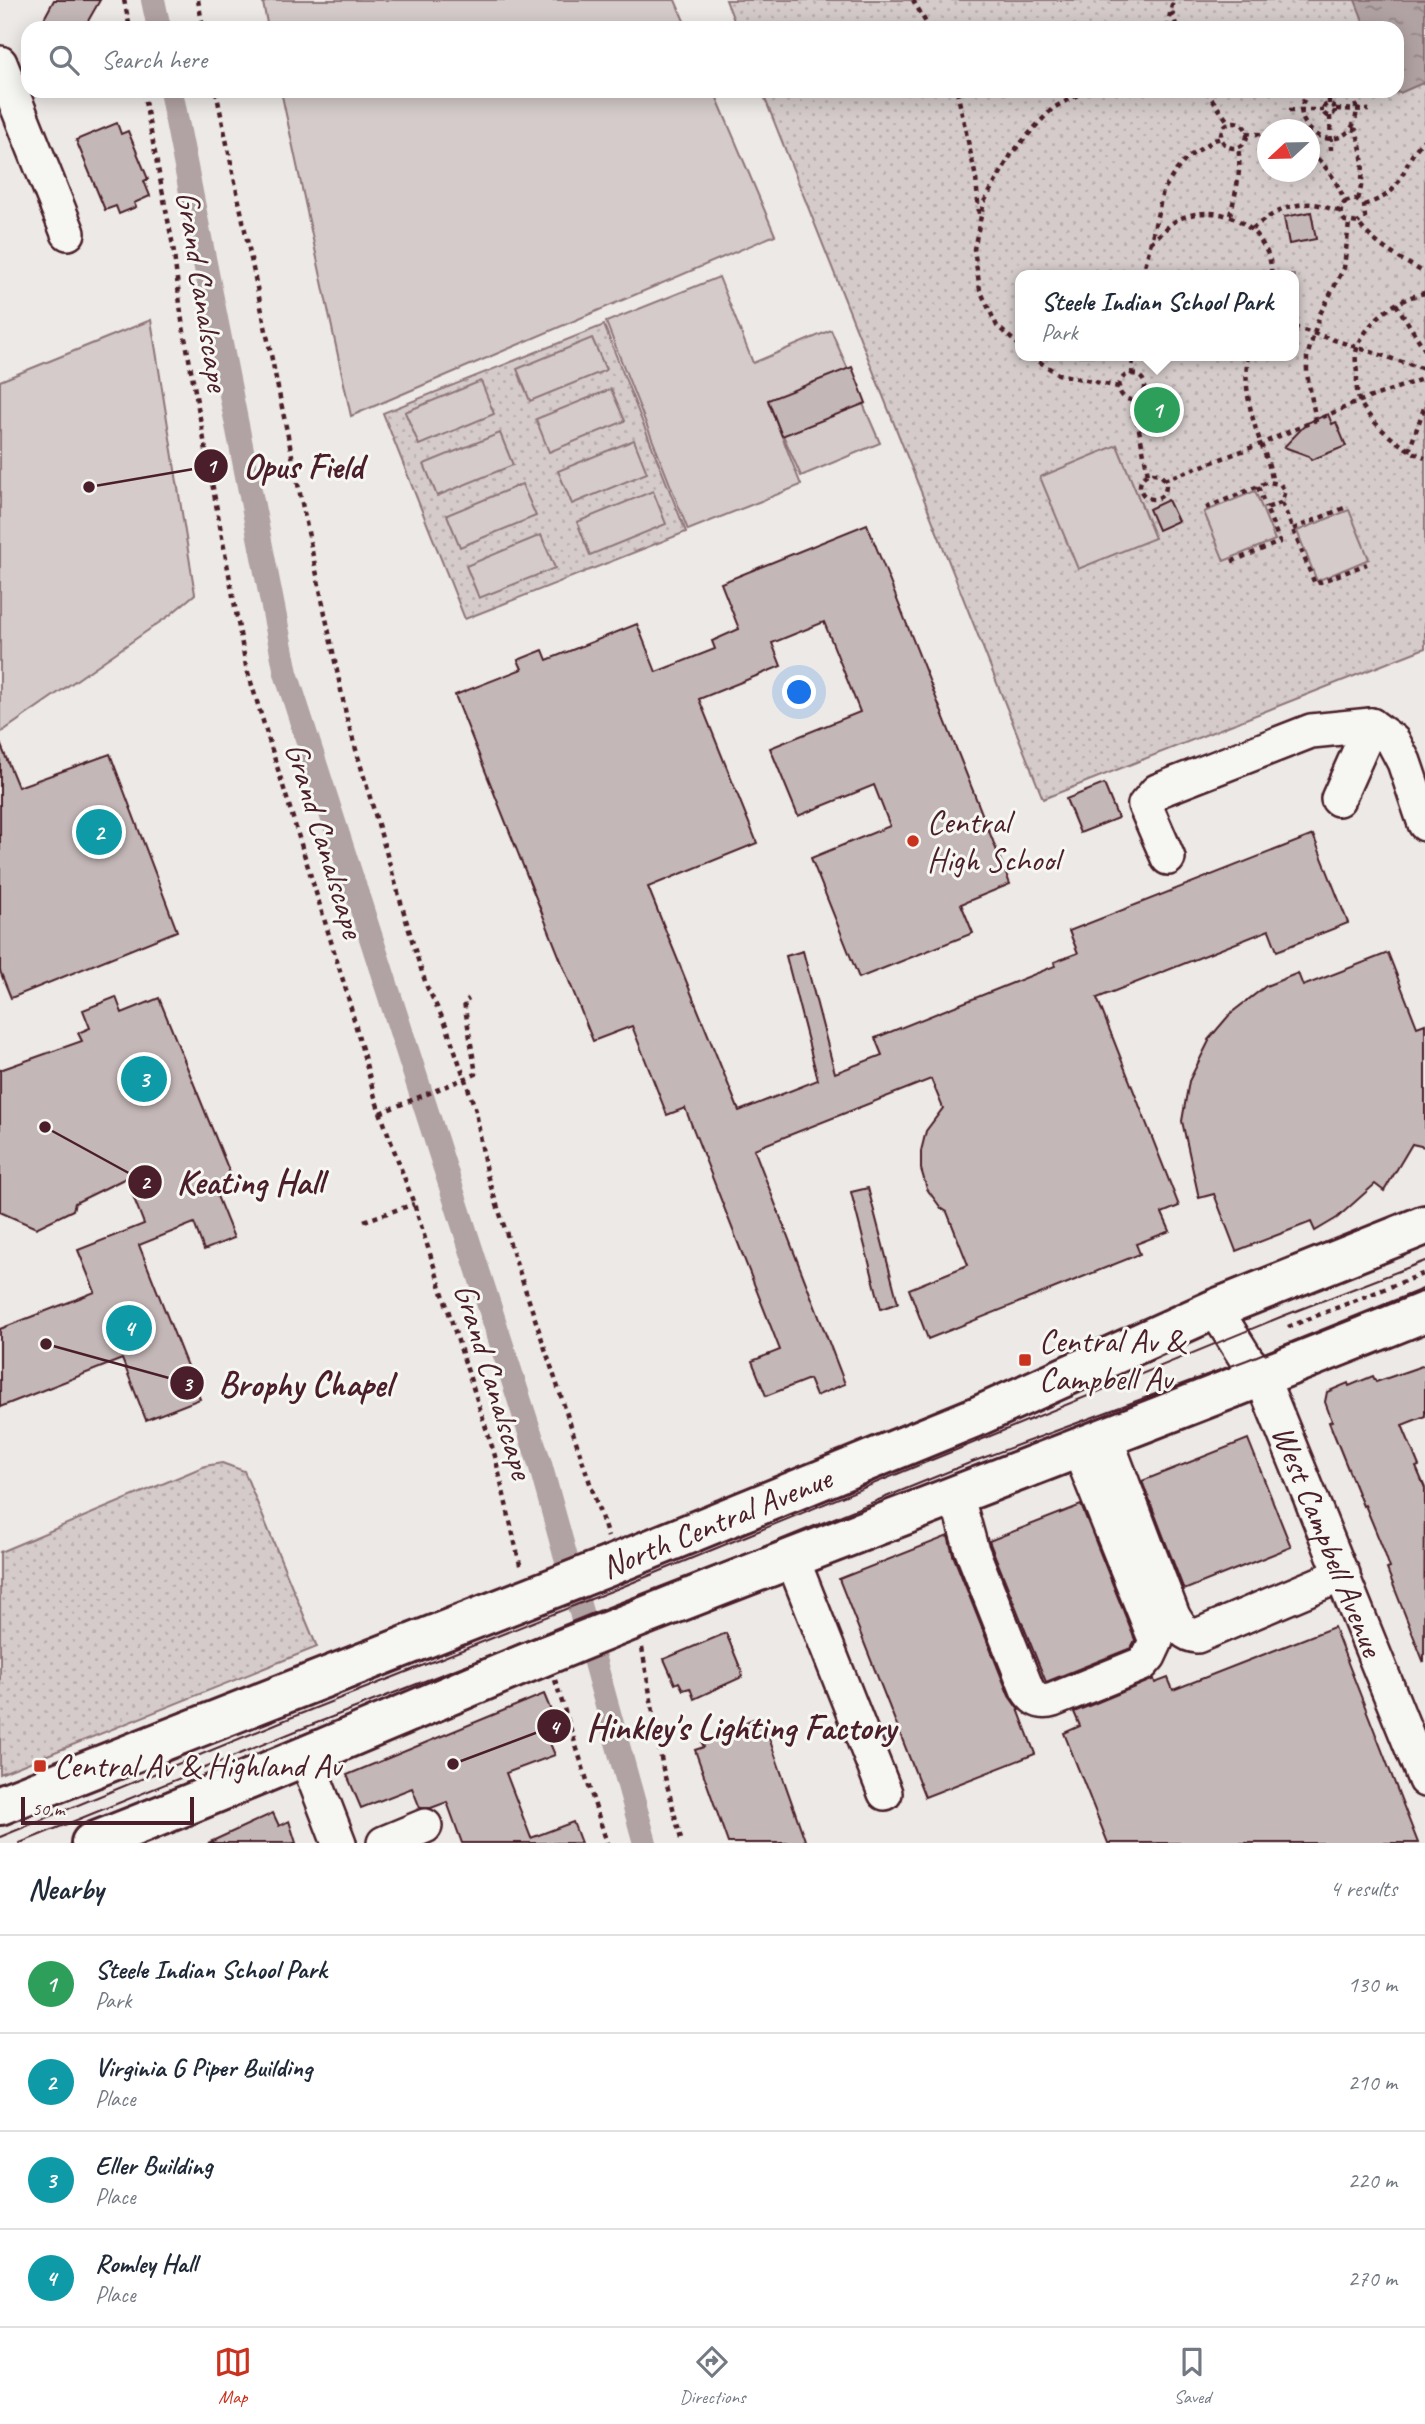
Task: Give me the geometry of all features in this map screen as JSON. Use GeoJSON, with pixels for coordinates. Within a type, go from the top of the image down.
{"type":"FeatureCollection","features":[{"type":"Feature","properties":{"kind":"main road","name":"North Central Avenue"},"geometry":{"type":"LineString","coordinates":[[0,1805],[531,1582],[609,1558],[978,1416],[1215,1309],[1425,1225]]}},
{"type":"Feature","properties":{"kind":"main road","name":"North Central Avenue"},"geometry":{"type":"LineString","coordinates":[[91,1843],[305,1755],[560,1662],[792,1558],[1262,1378],[1425,1312]]}},
{"type":"Feature","properties":{"kind":"street"},"geometry":{"type":"LineString","coordinates":[[0,63],[68,233]]}},
{"type":"Feature","properties":{"kind":"street"},"geometry":{"type":"LineString","coordinates":[[1338,799],[1371,724]]}},
{"type":"Feature","properties":{"kind":"street"},"geometry":{"type":"LineString","coordinates":[[1168,858],[1145,805],[1157,791],[1311,731],[1371,724],[1393,741],[1404,762],[1425,824]]}},
{"type":"Feature","properties":{"kind":"street","name":"West Campbell Avenue"},"geometry":{"type":"LineString","coordinates":[[1215,1309],[1247,1360],[1262,1378],[1425,1780]]}},
{"type":"Feature","properties":{"kind":"street"},"geometry":{"type":"LineString","coordinates":[[956,1494],[971,1548],[1027,1689],[1031,1696],[1046,1703],[1142,1664],[1156,1641],[1092,1444]]}},
{"type":"Feature","properties":{"kind":"street"},"geometry":{"type":"LineString","coordinates":[[1092,1444],[1173,1616],[1191,1636],[1197,1636],[1343,1574]]}},
{"type":"Feature","properties":{"kind":"street"},"geometry":{"type":"LineString","coordinates":[[792,1558],[885,1793]]}},
{"type":"Feature","properties":{"kind":"street"},"geometry":{"type":"LineString","coordinates":[[305,1755],[339,1843]]}},
{"type":"Feature","properties":{"kind":"street"},"geometry":{"type":"LineString","coordinates":[[384,1843],[425,1826]]}},
{"type":"Feature","properties":{"kind":"path"},"geometry":{"type":"LineString","coordinates":[[124,0],[128,21]]}},
{"type":"Feature","properties":{"kind":"path"},"geometry":{"type":"LineString","coordinates":[[198,0],[202,21]]}},
{"type":"Feature","properties":{"kind":"path"},"geometry":{"type":"LineString","coordinates":[[913,0],[925,21]]}},
{"type":"Feature","properties":{"kind":"path"},"geometry":{"type":"LineString","coordinates":[[1169,21],[1173,0]]}},
{"type":"Feature","properties":{"kind":"path"},"geometry":{"type":"LineString","coordinates":[[1172,11],[1175,21]]}},
{"type":"Feature","properties":{"kind":"path","name":"Grand Canalscape"},"geometry":{"type":"LineString","coordinates":[[144,98],[173,246],[182,321],[246,666],[343,979],[380,1113],[414,1204],[495,1456],[520,1559],[531,1582]]}},
{"type":"Feature","properties":{"kind":"path"},"geometry":{"type":"LineString","coordinates":[[217,98],[347,719],[427,988],[446,1025],[476,1111],[486,1171],[609,1558]]}},
{"type":"Feature","properties":{"kind":"path"},"geometry":{"type":"LineString","coordinates":[[959,98],[976,178],[980,222]]}},
{"type":"Feature","properties":{"kind":"path"},"geometry":{"type":"LineString","coordinates":[[1015,342],[997,326],[980,290],[974,248],[984,202],[1012,153],[1053,108],[1072,98]]}},
{"type":"Feature","properties":{"kind":"path"},"geometry":{"type":"LineString","coordinates":[[1211,98],[1229,123]]}},
{"type":"Feature","properties":{"kind":"path"},"geometry":{"type":"LineString","coordinates":[[1304,98],[1301,110],[1303,121],[1313,133],[1331,139],[1342,136],[1352,128],[1358,110],[1355,98]]}},
{"type":"Feature","properties":{"kind":"path"},"geometry":{"type":"LineString","coordinates":[[1329,98],[1329,104]]}},
{"type":"Feature","properties":{"kind":"path"},"geometry":{"type":"LineString","coordinates":[[1323,110],[1325,105],[1329,104]]}},
{"type":"Feature","properties":{"kind":"path"},"geometry":{"type":"LineString","coordinates":[[1329,104],[1336,109],[1368,110]]}},
{"type":"Feature","properties":{"kind":"path"},"geometry":{"type":"LineString","coordinates":[[1331,150],[1330,116],[1336,109]]}},
{"type":"Feature","properties":{"kind":"path"},"geometry":{"type":"LineString","coordinates":[[1289,110],[1323,110]]}},
{"type":"Feature","properties":{"kind":"path"},"geometry":{"type":"LineString","coordinates":[[1323,110],[1330,116]]}},
{"type":"Feature","properties":{"kind":"path"},"geometry":{"type":"LineString","coordinates":[[1229,123],[1240,124],[1246,133],[1245,141],[1238,147],[1227,145],[1222,138],[1223,128],[1229,123]]}},
{"type":"Feature","properties":{"kind":"path"},"geometry":{"type":"LineString","coordinates":[[1352,128],[1356,130],[1361,146],[1365,174],[1358,200]]}},
{"type":"Feature","properties":{"kind":"path"},"geometry":{"type":"LineString","coordinates":[[1246,133],[1257,134]]}},
{"type":"Feature","properties":{"kind":"path"},"geometry":{"type":"LineString","coordinates":[[1144,270],[1163,191],[1187,158],[1214,140],[1222,138]]}},
{"type":"Feature","properties":{"kind":"path"},"geometry":{"type":"LineString","coordinates":[[1364,205],[1383,198],[1394,188],[1409,158],[1425,139]]}},
{"type":"Feature","properties":{"kind":"path"},"geometry":{"type":"LineString","coordinates":[[1230,215],[1237,185],[1240,159],[1238,147]]}},
{"type":"Feature","properties":{"kind":"path"},"geometry":{"type":"LineString","coordinates":[[1320,160],[1326,164],[1345,202]]}},
{"type":"Feature","properties":{"kind":"path"},"geometry":{"type":"LineString","coordinates":[[1358,200],[1364,205],[1366,214],[1358,223],[1349,223],[1343,219],[1341,211],[1345,202],[1358,200]]}},
{"type":"Feature","properties":{"kind":"path"},"geometry":{"type":"LineString","coordinates":[[1252,229],[1285,208],[1314,204],[1341,211]]}},
{"type":"Feature","properties":{"kind":"path"},"geometry":{"type":"LineString","coordinates":[[1150,243],[1177,220],[1202,213],[1230,215],[1252,229],[1271,259],[1270,270]]}},
{"type":"Feature","properties":{"kind":"path"},"geometry":{"type":"LineString","coordinates":[[1316,421],[1307,374],[1307,357],[1320,314],[1344,268],[1349,223]]}},
{"type":"Feature","properties":{"kind":"path"},"geometry":{"type":"LineString","coordinates":[[1358,223],[1370,238],[1425,273]]}},
{"type":"Feature","properties":{"kind":"path"},"geometry":{"type":"LineString","coordinates":[[1425,293],[1396,304],[1385,312],[1366,331],[1356,352],[1360,401],[1376,422],[1409,451],[1425,458]]}},
{"type":"Feature","properties":{"kind":"path"},"geometry":{"type":"LineString","coordinates":[[1396,304],[1425,350]]}},
{"type":"Feature","properties":{"kind":"path"},"geometry":{"type":"LineString","coordinates":[[1299,329],[1425,372]]}},
{"type":"Feature","properties":{"kind":"path"},"geometry":{"type":"LineString","coordinates":[[1038,361],[1058,374],[1119,387],[1125,397],[1133,400]]}},
{"type":"Feature","properties":{"kind":"path"},"geometry":{"type":"LineString","coordinates":[[1132,375],[1133,361]]}},
{"type":"Feature","properties":{"kind":"path"},"geometry":{"type":"LineString","coordinates":[[1248,361],[1251,412],[1271,469],[1272,481]]}},
{"type":"Feature","properties":{"kind":"path"},"geometry":{"type":"LineString","coordinates":[[1164,480],[1261,444],[1425,372]]}},
{"type":"Feature","properties":{"kind":"path"},"geometry":{"type":"LineString","coordinates":[[1119,387],[1125,377],[1140,377],[1144,384],[1143,393],[1133,400]]}},
{"type":"Feature","properties":{"kind":"path"},"geometry":{"type":"LineString","coordinates":[[1133,400],[1148,474]]}},
{"type":"Feature","properties":{"kind":"path"},"geometry":{"type":"LineString","coordinates":[[1409,451],[1425,405]]}},
{"type":"Feature","properties":{"kind":"path"},"geometry":{"type":"LineString","coordinates":[[1148,474],[1159,474],[1164,480],[1164,492],[1157,498],[1149,498],[1141,488],[1142,480],[1148,474]]}},
{"type":"Feature","properties":{"kind":"path"},"geometry":{"type":"LineString","coordinates":[[1206,508],[1272,481]]}},
{"type":"Feature","properties":{"kind":"path"},"geometry":{"type":"LineString","coordinates":[[1266,508],[1278,506],[1285,496],[1283,488],[1272,481]]}},
{"type":"Feature","properties":{"kind":"path"},"geometry":{"type":"LineString","coordinates":[[1228,563],[1280,542],[1258,487]]}},
{"type":"Feature","properties":{"kind":"path"},"geometry":{"type":"LineString","coordinates":[[1282,502],[1315,584],[1367,564]]}},
{"type":"Feature","properties":{"kind":"path"},"geometry":{"type":"LineString","coordinates":[[1293,529],[1344,509]]}},
{"type":"Feature","properties":{"kind":"path"},"geometry":{"type":"LineString","coordinates":[[380,1113],[476,1074],[464,1002],[470,999]]}},
{"type":"Feature","properties":{"kind":"path"},"geometry":{"type":"LineString","coordinates":[[365,1222],[414,1204]]}},
{"type":"Feature","properties":{"kind":"path"},"geometry":{"type":"LineString","coordinates":[[1288,1327],[1425,1273]]}},
{"type":"Feature","properties":{"kind":"path"},"geometry":{"type":"LineString","coordinates":[[1283,1316],[1290,1334]]}},
{"type":"Feature","properties":{"kind":"path"},"geometry":{"type":"LineString","coordinates":[[632,1631],[682,1843]]}},
{"type":"Feature","properties":{"kind":"path"},"geometry":{"type":"LineString","coordinates":[[560,1662],[607,1843]]}},
{"type":"Feature","properties":{"kind":"shaded area"},"geometry":{"type":"Polygon","coordinates":[[[271,0],[675,0],[684,21],[267,21],[263,3],[271,0]]]}},
{"type":"Feature","properties":{"kind":"shaded area"},"geometry":{"type":"Polygon","coordinates":[[[726,0],[1425,0],[1425,648],[1043,799],[765,98],[1404,98],[1404,21],[734,21],[726,0]]]}},
{"type":"Feature","properties":{"kind":"shaded area"},"geometry":{"type":"Polygon","coordinates":[[[283,98],[717,98],[775,235],[351,416],[283,98]]]}},
{"type":"Feature","properties":{"kind":"shaded area"},"geometry":{"type":"Polygon","coordinates":[[[719,277],[753,363],[831,330],[880,443],[801,476],[768,401],[801,485],[688,530],[606,322],[719,277]]]}},
{"type":"Feature","properties":{"kind":"shaded area"},"geometry":{"type":"Polygon","coordinates":[[[151,320],[195,594],[170,615],[0,733],[0,381],[151,320]]]}},
{"type":"Feature","properties":{"kind":"shaded area"},"geometry":{"type":"Polygon","coordinates":[[[604,325],[686,532],[465,619],[383,413],[604,325]]]}},
{"type":"Feature","properties":{"kind":"shaded area"},"geometry":{"type":"Polygon","coordinates":[[[592,338],[606,370],[530,401],[517,369],[592,338]]]}},
{"type":"Feature","properties":{"kind":"shaded area"},"geometry":{"type":"Polygon","coordinates":[[[481,381],[494,414],[419,445],[405,412],[481,381]]]}},
{"type":"Feature","properties":{"kind":"shaded area"},"geometry":{"type":"Polygon","coordinates":[[[611,389],[625,421],[549,452],[536,419],[611,389]]]}},
{"type":"Feature","properties":{"kind":"shaded area"},"geometry":{"type":"Polygon","coordinates":[[[500,433],[513,465],[437,496],[424,464],[500,433]]]}},
{"type":"Feature","properties":{"kind":"shaded area"},"geometry":{"type":"Polygon","coordinates":[[[634,440],[647,473],[572,504],[558,471],[634,440]]]}},
{"type":"Feature","properties":{"kind":"shaded area"},"geometry":{"type":"Polygon","coordinates":[[[1117,445],[1155,538],[1078,569],[1040,477],[1117,445]]]}},
{"type":"Feature","properties":{"kind":"shaded area"},"geometry":{"type":"Polygon","coordinates":[[[522,484],[536,516],[460,547],[447,515],[522,484]]]}},
{"type":"Feature","properties":{"kind":"shaded area"},"geometry":{"type":"Polygon","coordinates":[[[653,491],[666,524],[590,555],[577,522],[653,491]]]}},
{"type":"Feature","properties":{"kind":"shaded area"},"geometry":{"type":"Polygon","coordinates":[[[1255,491],[1275,540],[1224,561],[1204,512],[1255,491]]]}},
{"type":"Feature","properties":{"kind":"shaded area"},"geometry":{"type":"Polygon","coordinates":[[[1349,510],[1369,559],[1317,581],[1297,531],[1349,510]]]}},
{"type":"Feature","properties":{"kind":"shaded area"},"geometry":{"type":"Polygon","coordinates":[[[541,535],[555,568],[479,598],[466,566],[541,535]]]}},
{"type":"Feature","properties":{"kind":"shaded area"},"geometry":{"type":"Polygon","coordinates":[[[222,1463],[244,1471],[317,1647],[0,1774],[0,1552],[205,1466],[222,1463]]]}},
{"type":"Feature","properties":{"kind":"water"},"geometry":{"type":"Polygon","coordinates":[[[1355,0],[1425,0],[1425,82],[1404,91],[1404,21],[1363,21],[1355,0]]]}},
{"type":"Feature","properties":{"kind":"building"},"geometry":{"type":"Polygon","coordinates":[[[54,0],[100,0],[88,21],[43,21],[54,0]]]}},
{"type":"Feature","properties":{"kind":"building"},"geometry":{"type":"Polygon","coordinates":[[[117,123],[121,134],[128,131],[148,179],[144,181],[150,196],[134,203],[136,207],[119,214],[116,206],[105,210],[76,140],[117,123]]]}},
{"type":"Feature","properties":{"kind":"building"},"geometry":{"type":"Polygon","coordinates":[[[1311,212],[1316,239],[1289,244],[1284,217],[1311,212]]]}},
{"type":"Feature","properties":{"kind":"building"},"geometry":{"type":"Polygon","coordinates":[[[852,367],[866,403],[782,436],[768,400],[852,367]]]}},
{"type":"Feature","properties":{"kind":"building"},"geometry":{"type":"Polygon","coordinates":[[[1328,414],[1332,424],[1336,422],[1346,446],[1311,460],[1309,456],[1284,447],[1307,423],[1328,414]]]}},
{"type":"Feature","properties":{"kind":"building"},"geometry":{"type":"Polygon","coordinates":[[[1168,500],[1178,521],[1158,530],[1149,509],[1168,500]]]}},
{"type":"Feature","properties":{"kind":"building"},"geometry":{"type":"Polygon","coordinates":[[[867,524],[1010,884],[961,904],[973,933],[859,978],[811,858],[890,826],[874,785],[798,816],[770,748],[860,712],[824,622],[772,643],[781,666],[699,699],[757,843],[648,887],[739,1111],[818,1080],[786,956],[803,951],[835,1073],[882,1055],[875,1038],[1055,966],[1054,962],[1078,953],[1069,931],[1313,835],[1348,923],[1277,951],[1269,930],[1097,998],[1179,1206],[1162,1213],[1170,1231],[1136,1244],[1140,1254],[928,1339],[909,1289],[968,1265],[947,1212],[927,1189],[921,1169],[921,1151],[926,1131],[943,1108],[931,1079],[754,1149],[845,1384],[816,1396],[809,1379],[766,1396],[752,1361],[780,1350],[685,1108],[667,1115],[632,1026],[593,1041],[455,695],[522,669],[518,660],[543,650],[547,660],[637,624],[656,672],[715,649],[712,641],[739,629],[721,583],[867,524]]]}},
{"type":"Feature","properties":{"kind":"building"},"geometry":{"type":"Polygon","coordinates":[[[0,743],[18,787],[110,754],[177,931],[11,998],[0,971],[0,743]]]}},
{"type":"Feature","properties":{"kind":"building"},"geometry":{"type":"Polygon","coordinates":[[[1104,784],[1118,818],[1080,833],[1066,799],[1104,784]]]}},
{"type":"Feature","properties":{"kind":"building"},"geometry":{"type":"Polygon","coordinates":[[[1388,953],[1417,1027],[1425,1024],[1425,1147],[1412,1144],[1384,1191],[1375,1184],[1337,1218],[1315,1231],[1311,1222],[1236,1251],[1214,1194],[1199,1198],[1182,1121],[1189,1081],[1208,1040],[1231,1013],[1266,986],[1298,973],[1303,986],[1388,953]]]}},
{"type":"Feature","properties":{"kind":"building"},"geometry":{"type":"Polygon","coordinates":[[[116,997],[122,1013],[159,998],[232,1178],[213,1186],[234,1238],[204,1250],[194,1223],[139,1245],[200,1399],[146,1420],[122,1359],[0,1407],[0,1329],[95,1292],[78,1250],[144,1224],[126,1178],[75,1203],[73,1210],[36,1228],[0,1212],[0,1070],[82,1041],[78,1033],[90,1028],[83,1010],[116,997]]]}},
{"type":"Feature","properties":{"kind":"building"},"geometry":{"type":"Polygon","coordinates":[[[868,1188],[898,1303],[881,1309],[851,1192],[868,1188]]]}},
{"type":"Feature","properties":{"kind":"building"},"geometry":{"type":"Polygon","coordinates":[[[1425,1365],[1425,1416],[1402,1425],[1425,1488],[1424,1663],[1387,1569],[1390,1568],[1384,1551],[1329,1422],[1332,1421],[1325,1402],[1327,1392],[1348,1383],[1349,1386],[1373,1376],[1376,1382],[1425,1365]]]}},
{"type":"Feature","properties":{"kind":"building"},"geometry":{"type":"Polygon","coordinates":[[[1248,1439],[1291,1547],[1184,1590],[1142,1481],[1248,1439]]]}},
{"type":"Feature","properties":{"kind":"building"},"geometry":{"type":"Polygon","coordinates":[[[1081,1505],[1135,1640],[1131,1648],[1046,1682],[989,1541],[1081,1505]]]}},
{"type":"Feature","properties":{"kind":"building"},"geometry":{"type":"Polygon","coordinates":[[[948,1536],[1009,1696],[1018,1709],[1035,1754],[925,1797],[839,1579],[948,1536]]]}},
{"type":"Feature","properties":{"kind":"building"},"geometry":{"type":"Polygon","coordinates":[[[1334,1627],[1418,1843],[1108,1843],[1064,1733],[1080,1726],[1074,1712],[1154,1679],[1155,1683],[1168,1678],[1173,1690],[1334,1627]]]}},
{"type":"Feature","properties":{"kind":"building"},"geometry":{"type":"Polygon","coordinates":[[[726,1633],[742,1677],[694,1699],[690,1688],[683,1690],[679,1682],[675,1684],[664,1659],[726,1633]]]}},
{"type":"Feature","properties":{"kind":"building"},"geometry":{"type":"Polygon","coordinates":[[[544,1694],[556,1723],[543,1727],[555,1755],[506,1773],[531,1838],[573,1822],[581,1843],[462,1843],[447,1802],[431,1808],[420,1808],[412,1788],[361,1808],[347,1775],[544,1694]]]}},
{"type":"Feature","properties":{"kind":"building"},"geometry":{"type":"Polygon","coordinates":[[[756,1718],[758,1723],[763,1721],[806,1843],[728,1843],[695,1750],[704,1747],[702,1743],[726,1735],[725,1730],[756,1718]]]}},
{"type":"Feature","properties":{"kind":"building"},"geometry":{"type":"Polygon","coordinates":[[[273,1813],[279,1826],[289,1821],[296,1843],[208,1843],[273,1813]]]}},
{"type":"Feature","properties":{"kind":"waterway"},"geometry":{"type":"LineString","coordinates":[[153,0],[158,21]]}},
{"type":"Feature","properties":{"kind":"waterway"},"geometry":{"type":"LineString","coordinates":[[172,98],[286,673],[540,1464],[645,1843]]}},
{"type":"Feature","properties":{"kind":"tram line"},"geometry":{"type":"LineString","coordinates":[[0,1837],[290,1718],[624,1586],[1283,1316],[1425,1261]]}},
{"type":"Feature","properties":{"kind":"tram line"},"geometry":{"type":"LineString","coordinates":[[20,1843],[972,1462],[1247,1360],[1425,1288]]}},
{"type":"Feature","properties":{"kind":"place","name":"Steele Indian School Park"},"geometry":{"type":"Point","coordinates":[1157,410]}},
{"type":"Feature","properties":{"kind":"place","name":"Opus Field"},"geometry":{"type":"Point","coordinates":[89,487]}},
{"type":"Feature","properties":{"kind":"place","name":"Virginia G Piper Building"},"geometry":{"type":"Point","coordinates":[99,832]}},
{"type":"Feature","properties":{"kind":"place","name":"Central High School"},"geometry":{"type":"Point","coordinates":[913,841]}},
{"type":"Feature","properties":{"kind":"place","name":"Eller Building"},"geometry":{"type":"Point","coordinates":[144,1079]}},
{"type":"Feature","properties":{"kind":"place","name":"Keating Hall"},"geometry":{"type":"Point","coordinates":[45,1127]}},
{"type":"Feature","properties":{"kind":"place","name":"Romley Hall"},"geometry":{"type":"Point","coordinates":[129,1328]}},
{"type":"Feature","properties":{"kind":"place","name":"Brophy Chapel"},"geometry":{"type":"Point","coordinates":[46,1344]}},
{"type":"Feature","properties":{"kind":"place","name":"Central Av & Campbell Av"},"geometry":{"type":"Point","coordinates":[1025,1360]}},
{"type":"Feature","properties":{"kind":"place","name":"Hinkley's Lighting Factory"},"geometry":{"type":"Point","coordinates":[453,1764]}},
{"type":"Feature","properties":{"kind":"place","name":"Central Av & Highland Av"},"geometry":{"type":"Point","coordinates":[40,1766]}}]}
